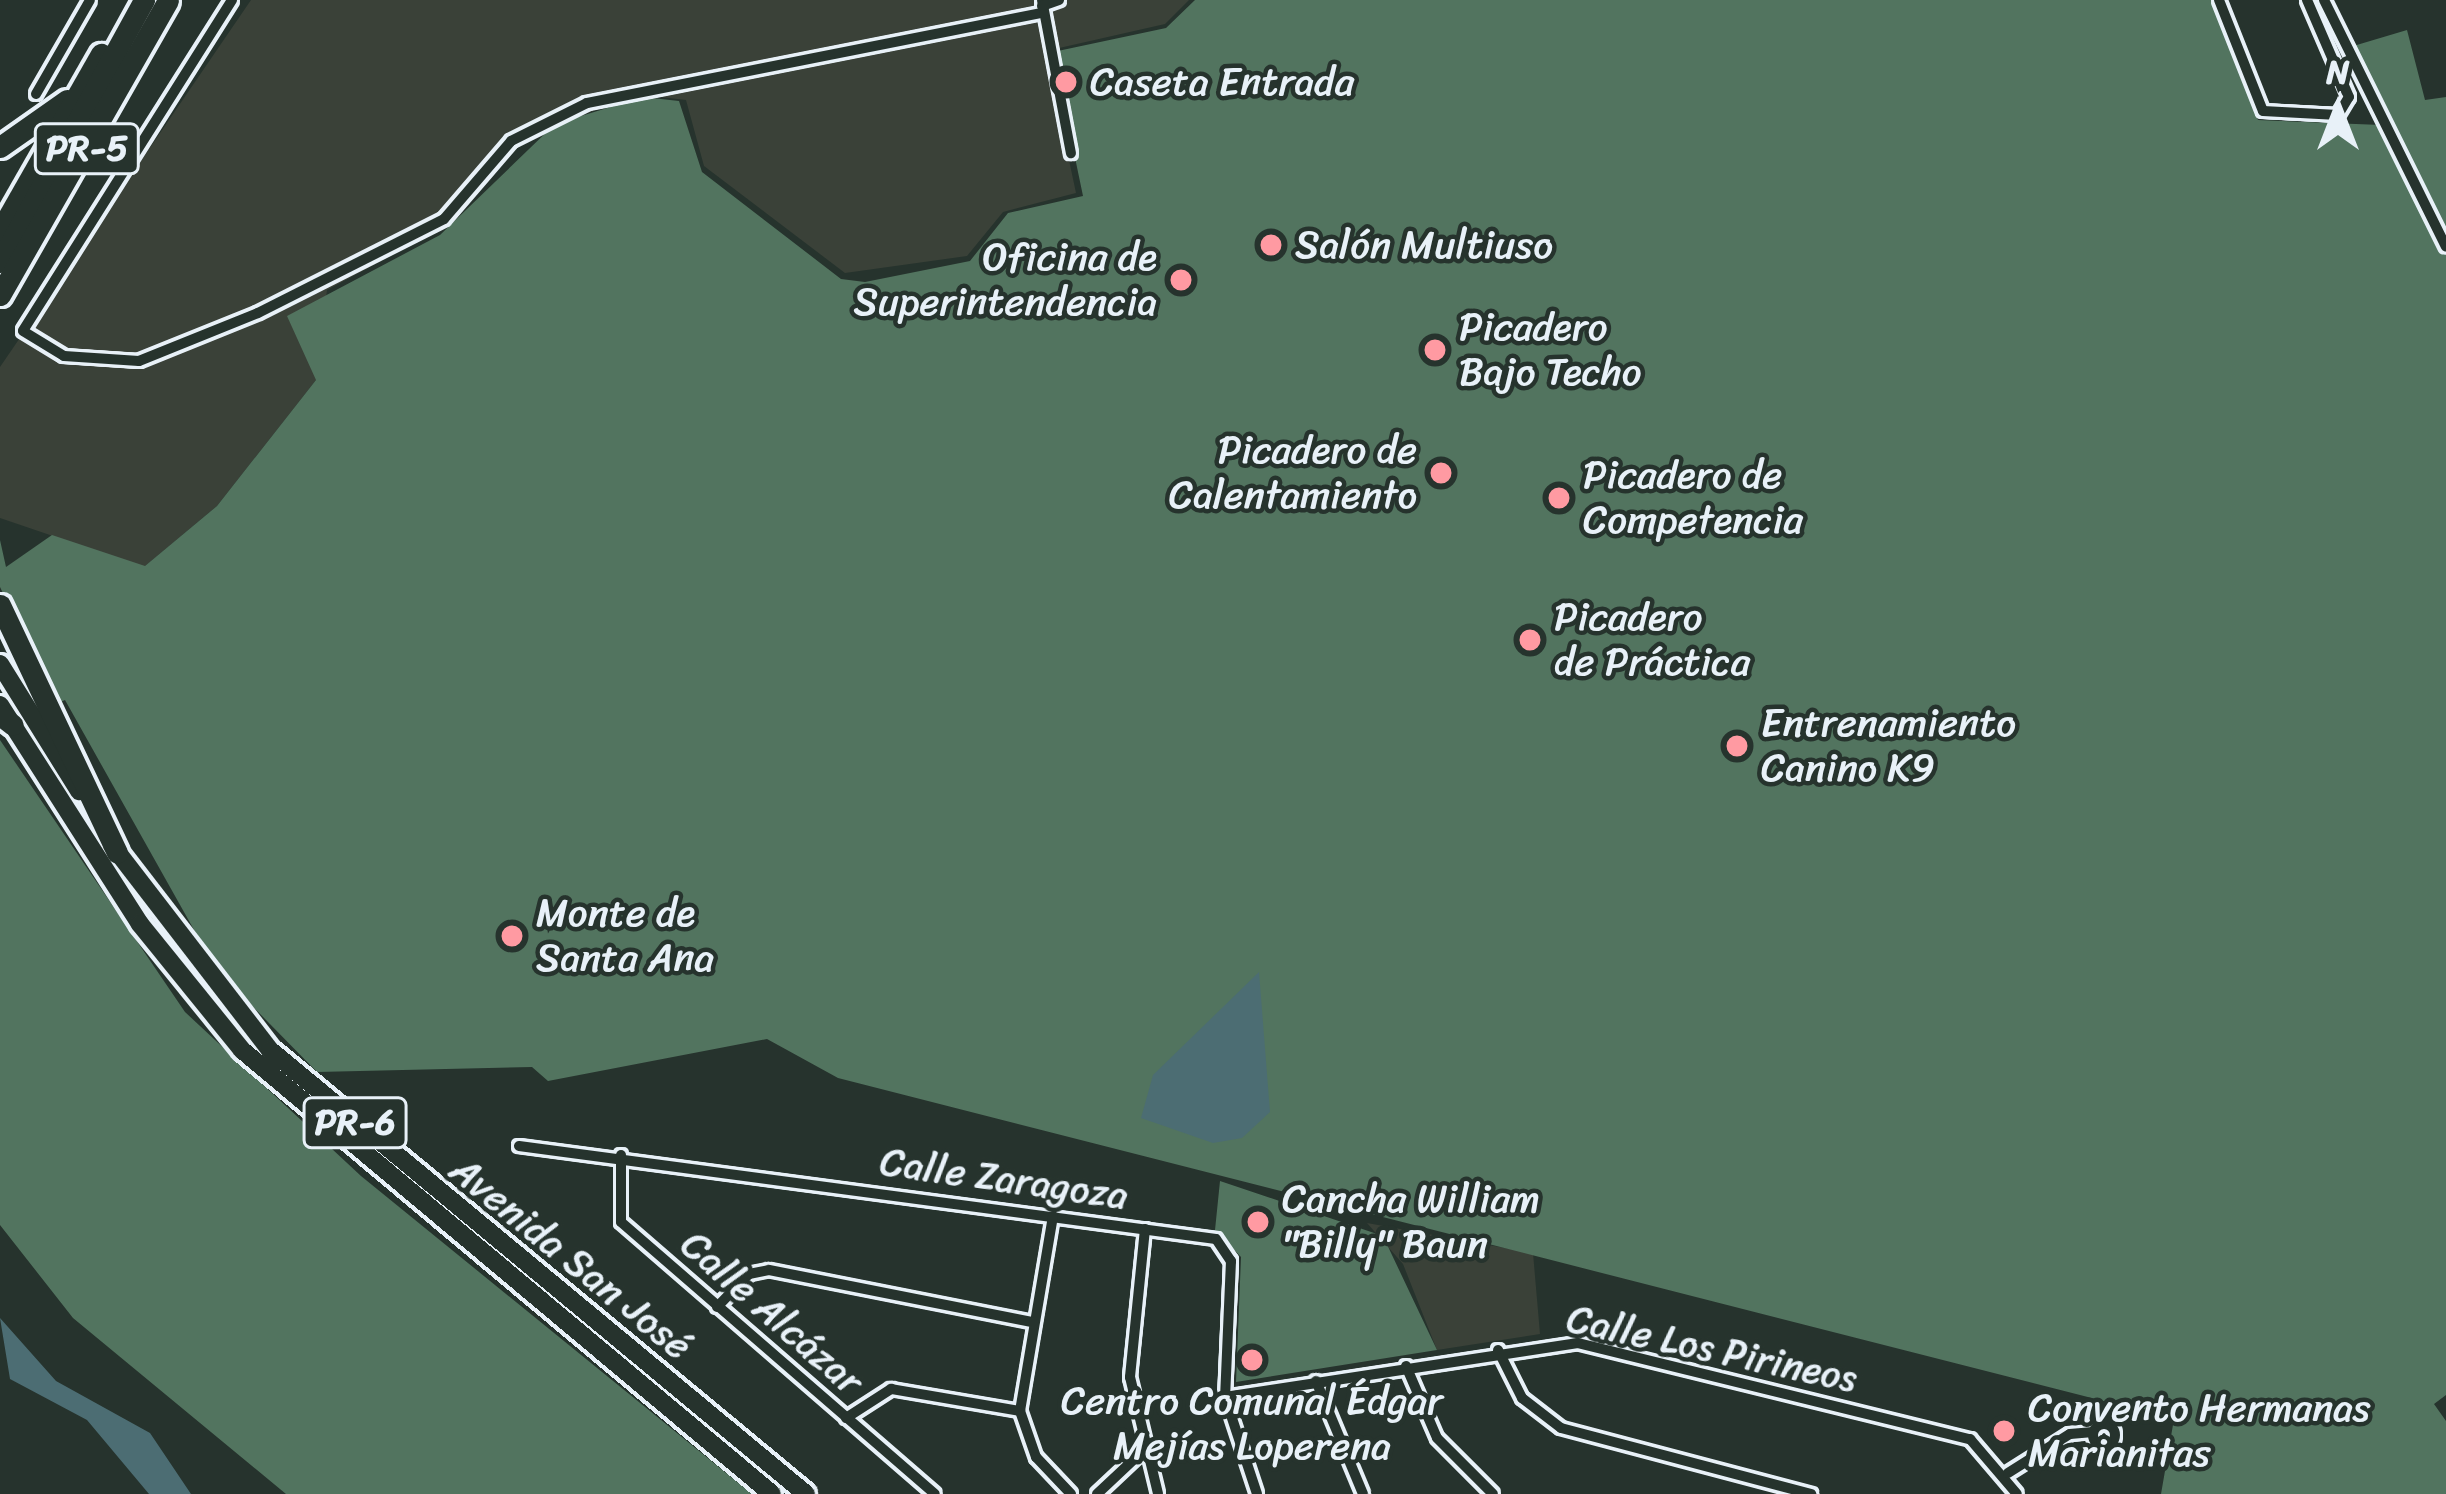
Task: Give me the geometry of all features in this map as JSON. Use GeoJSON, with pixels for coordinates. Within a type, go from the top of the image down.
{"type":"FeatureCollection","features":[{"type":"Feature","properties":{"kind":"highway","name":"PR-5"},"geometry":{"type":"LineString","coordinates":[[0,231],[129,0]]}},
{"type":"Feature","properties":{"kind":"highway"},"geometry":{"type":"LineString","coordinates":[[0,262],[144,0]]}},
{"type":"Feature","properties":{"kind":"highway","name":"PR-5"},"geometry":{"type":"LineString","coordinates":[[0,295],[168,0]]}},
{"type":"Feature","properties":{"kind":"highway"},"geometry":{"type":"LineString","coordinates":[[0,148],[85,83]]}},
{"type":"Feature","properties":{"kind":"highway"},"geometry":{"type":"LineString","coordinates":[[0,605],[117,854]]}},
{"type":"Feature","properties":{"kind":"main road","name":"Avenida San José"},"geometry":{"type":"LineString","coordinates":[[0,664],[117,854],[198,969],[296,1074],[806,1494]]}},
{"type":"Feature","properties":{"kind":"main road","name":"Avenida San José"},"geometry":{"type":"LineString","coordinates":[[0,705],[140,924],[242,1050],[772,1494]]}},
{"type":"Feature","properties":{"kind":"street"},"geometry":{"type":"LineString","coordinates":[[36,94],[90,0]]}},
{"type":"Feature","properties":{"kind":"street"},"geometry":{"type":"LineString","coordinates":[[232,0],[23,331],[81,363],[139,361],[444,219],[511,141],[587,103],[1059,0]]}},
{"type":"Feature","properties":{"kind":"street"},"geometry":{"type":"LineString","coordinates":[[2219,0],[2264,111],[2338,115],[2349,97],[2307,0]]}},
{"type":"Feature","properties":{"kind":"street"},"geometry":{"type":"LineString","coordinates":[[2324,0],[2446,248]]}},
{"type":"Feature","properties":{"kind":"street"},"geometry":{"type":"LineString","coordinates":[[1042,6],[1071,154]]}},
{"type":"Feature","properties":{"kind":"street","name":"Calle Zaragoza"},"geometry":{"type":"LineString","coordinates":[[519,1146],[621,1155],[1216,1239],[1229,1252],[1225,1397],[1257,1494]]}},
{"type":"Feature","properties":{"kind":"street","name":"Calle Alcázar"},"geometry":{"type":"LineString","coordinates":[[621,1155],[621,1222],[935,1494]]}},
{"type":"Feature","properties":{"kind":"street"},"geometry":{"type":"LineString","coordinates":[[1053,1216],[1020,1411],[1036,1457],[1071,1494]]}},
{"type":"Feature","properties":{"kind":"street"},"geometry":{"type":"LineString","coordinates":[[1145,1229],[1129,1344],[1143,1450],[1158,1494]]}},
{"type":"Feature","properties":{"kind":"street"},"geometry":{"type":"LineString","coordinates":[[717,1307],[748,1274],[770,1270],[1032,1322]]}},
{"type":"Feature","properties":{"kind":"street","name":"Calle Los Pirineos"},"geometry":{"type":"LineString","coordinates":[[1225,1397],[1554,1342],[1614,1350],[1957,1435],[2008,1473]]}},
{"type":"Feature","properties":{"kind":"street"},"geometry":{"type":"LineString","coordinates":[[1498,1350],[1531,1408],[1578,1436],[1811,1494]]}},
{"type":"Feature","properties":{"kind":"street"},"geometry":{"type":"LineString","coordinates":[[1406,1366],[1437,1438],[1493,1494]]}},
{"type":"Feature","properties":{"kind":"street"},"geometry":{"type":"LineString","coordinates":[[1316,1381],[1363,1494]]}},
{"type":"Feature","properties":{"kind":"street"},"geometry":{"type":"LineString","coordinates":[[846,1418],[891,1389],[1020,1411]]}},
{"type":"Feature","properties":{"kind":"street"},"geometry":{"type":"LineString","coordinates":[[2017,1494],[2008,1473],[2070,1434],[2093,1432]]}},
{"type":"Feature","properties":{"kind":"street"},"geometry":{"type":"LineString","coordinates":[[1097,1494],[1143,1450]]}},
{"type":"Feature","properties":{"kind":"shaded area"},"geometry":{"type":"Polygon","coordinates":[[[251,0],[1189,0],[1165,24],[1046,51],[1076,193],[1003,212],[967,256],[845,273],[704,166],[686,100],[643,95],[547,126],[513,147],[448,225],[327,290],[316,380],[217,506],[144,567],[0,518],[0,367],[251,0]]]}},
{"type":"Feature","properties":{"kind":"shaded area"},"geometry":{"type":"Polygon","coordinates":[[[1367,1223],[1533,1253],[1540,1334],[1437,1350],[1403,1264],[1367,1223]]]}},
{"type":"Feature","properties":{"kind":"green space"},"geometry":{"type":"Polygon","coordinates":[[[1195,0],[2212,0],[2258,120],[2381,125],[2350,47],[2407,30],[2425,100],[2446,97],[2446,1395],[2434,1404],[2446,1421],[2446,1494],[2161,1494],[2174,1419],[838,1078],[767,1039],[548,1081],[532,1067],[317,1072],[216,969],[65,700],[56,704],[0,587],[0,540],[6,567],[52,535],[145,566],[217,506],[316,380],[287,316],[440,235],[555,124],[643,97],[679,101],[702,172],[841,279],[865,282],[970,261],[1008,213],[1083,196],[1053,52],[1166,28],[1195,0]]]}},
{"type":"Feature","properties":{"kind":"green space"},"geometry":{"type":"Polygon","coordinates":[[[0,740],[185,1012],[361,1176],[752,1494],[286,1494],[73,1318],[0,1225],[0,740]]]}},
{"type":"Feature","properties":{"kind":"green space"},"geometry":{"type":"Polygon","coordinates":[[[1220,1181],[1383,1236],[1437,1350],[1236,1382],[1241,1257],[1215,1230],[1220,1181]]]}},
{"type":"Feature","properties":{"kind":"water"},"geometry":{"type":"Polygon","coordinates":[[[1259,972],[1270,1112],[1242,1138],[1213,1143],[1141,1118],[1153,1075],[1259,972]]]}},
{"type":"Feature","properties":{"kind":"water"},"geometry":{"type":"Polygon","coordinates":[[[0,1318],[56,1381],[150,1433],[191,1494],[149,1494],[87,1420],[10,1379],[0,1318]]]}},
{"type":"Feature","properties":{"kind":"place","name":"Caseta Entrada"},"geometry":{"type":"Point","coordinates":[1066,82]}},
{"type":"Feature","properties":{"kind":"place","name":"Salón Multiuso"},"geometry":{"type":"Point","coordinates":[1271,245]}},
{"type":"Feature","properties":{"kind":"place","name":"Oficina de Superintendencia"},"geometry":{"type":"Point","coordinates":[1181,280]}},
{"type":"Feature","properties":{"kind":"place","name":"Picadero Bajo Techo"},"geometry":{"type":"Point","coordinates":[1435,350]}},
{"type":"Feature","properties":{"kind":"place","name":"Picadero de Calentamiento"},"geometry":{"type":"Point","coordinates":[1441,473]}},
{"type":"Feature","properties":{"kind":"place","name":"Picadero de Competencia"},"geometry":{"type":"Point","coordinates":[1559,498]}},
{"type":"Feature","properties":{"kind":"place","name":"Picadero de Práctica"},"geometry":{"type":"Point","coordinates":[1530,640]}},
{"type":"Feature","properties":{"kind":"place","name":"Entrenamiento Canino K9"},"geometry":{"type":"Point","coordinates":[1737,746]}},
{"type":"Feature","properties":{"kind":"place","name":"Monte de Santa Ana"},"geometry":{"type":"Point","coordinates":[512,936]}},
{"type":"Feature","properties":{"kind":"place","name":"Cancha William \"Billy\" Baun"},"geometry":{"type":"Point","coordinates":[1258,1222]}},
{"type":"Feature","properties":{"kind":"place","name":"Centro Comunal Édgar Mejías Loperena"},"geometry":{"type":"Point","coordinates":[1252,1360]}},
{"type":"Feature","properties":{"kind":"place","name":"Convento Hermanas Marianitas"},"geometry":{"type":"Point","coordinates":[2004,1431]}}]}
